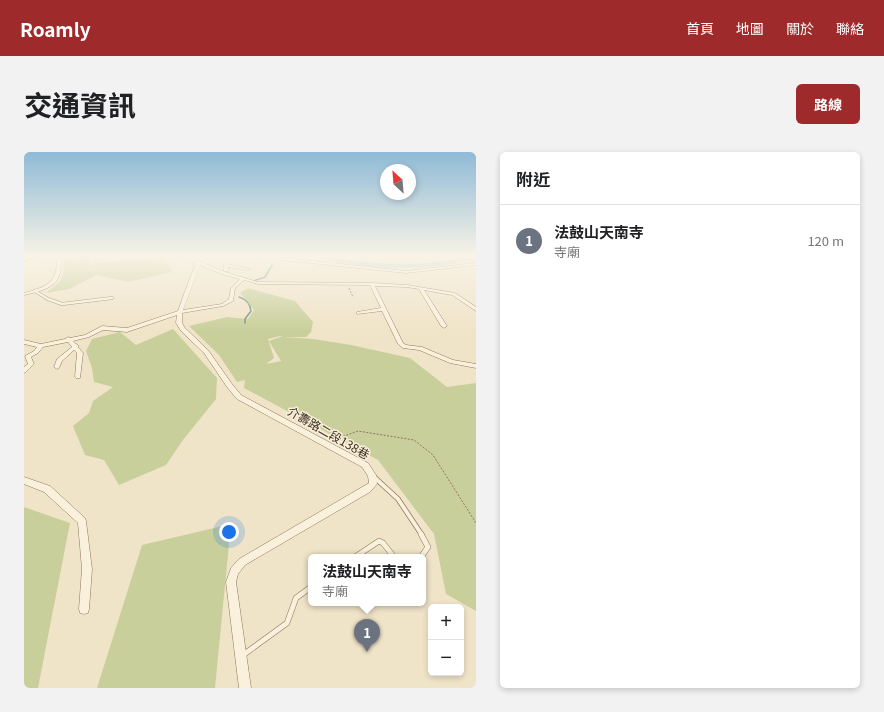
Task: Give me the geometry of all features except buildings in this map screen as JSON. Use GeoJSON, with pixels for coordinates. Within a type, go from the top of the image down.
{"type":"FeatureCollection","features":[{"type":"Feature","properties":{"kind":"street"},"geometry":{"type":"LineString","coordinates":[[24,294],[35,292],[53,281]]}},
{"type":"Feature","properties":{"kind":"street","name":"介壽路二段138巷"},"geometry":{"type":"LineString","coordinates":[[192,281],[179,322],[183,330],[216,363],[234,392],[240,397],[365,465],[372,475],[373,484],[367,490],[242,562],[234,571],[231,582],[245,688]]}},
{"type":"Feature","properties":{"kind":"street"},"geometry":{"type":"LineString","coordinates":[[24,342],[40,346],[87,336],[102,328],[119,331],[131,329],[181,312],[226,304],[232,298],[233,288],[241,281]]}},
{"type":"Feature","properties":{"kind":"street"},"geometry":{"type":"LineString","coordinates":[[253,281],[262,283],[372,284],[420,288],[452,294],[476,309]]}},
{"type":"Feature","properties":{"kind":"street"},"geometry":{"type":"LineString","coordinates":[[372,284],[403,346],[420,348],[452,362],[476,366]]}},
{"type":"Feature","properties":{"kind":"street"},"geometry":{"type":"LineString","coordinates":[[420,288],[444,326]]}},
{"type":"Feature","properties":{"kind":"street"},"geometry":{"type":"LineString","coordinates":[[358,313],[385,309]]}},
{"type":"Feature","properties":{"kind":"street"},"geometry":{"type":"LineString","coordinates":[[68,339],[76,346],[81,356],[78,377]]}},
{"type":"Feature","properties":{"kind":"street"},"geometry":{"type":"LineString","coordinates":[[24,371],[31,364],[28,356],[36,352],[40,346]]}},
{"type":"Feature","properties":{"kind":"street"},"geometry":{"type":"LineString","coordinates":[[57,367],[59,360],[76,346]]}},
{"type":"Feature","properties":{"kind":"street"},"geometry":{"type":"LineString","coordinates":[[24,480],[47,488],[82,521],[87,569],[84,610]]}},
{"type":"Feature","properties":{"kind":"lane"},"geometry":{"type":"LineString","coordinates":[[35,292],[62,304],[112,298]]}},
{"type":"Feature","properties":{"kind":"lane"},"geometry":{"type":"LineString","coordinates":[[372,475],[393,492],[421,532],[428,547],[423,554]]}},
{"type":"Feature","properties":{"kind":"lane"},"geometry":{"type":"LineString","coordinates":[[359,554],[378,540],[383,543],[392,554]]}},
{"type":"Feature","properties":{"kind":"lane"},"geometry":{"type":"LineString","coordinates":[[241,657],[286,624],[296,598],[308,589]]}},
{"type":"Feature","properties":{"kind":"path"},"geometry":{"type":"LineString","coordinates":[[348,284],[353,297]]}},
{"type":"Feature","properties":{"kind":"path"},"geometry":{"type":"LineString","coordinates":[[324,442],[358,431],[414,440],[433,455],[476,523]]}},
{"type":"Feature","properties":{"kind":"green space"},"geometry":{"type":"Polygon","coordinates":[[[60,281],[85,281],[69,289],[46,293],[60,281]]]}},
{"type":"Feature","properties":{"kind":"green space"},"geometry":{"type":"Polygon","coordinates":[[[248,288],[295,301],[313,322],[311,332],[306,337],[284,337],[313,339],[351,345],[410,358],[447,387],[476,383],[476,611],[446,594],[434,534],[378,460],[244,388],[245,380],[237,382],[219,355],[189,326],[227,317],[248,319],[254,310],[240,293],[248,288]],[[283,336],[268,339],[274,358],[266,364],[281,361],[269,341],[283,336]]]}},
{"type":"Feature","properties":{"kind":"green space"},"geometry":{"type":"Polygon","coordinates":[[[173,329],[217,378],[216,399],[183,440],[166,465],[119,485],[104,460],[85,455],[73,426],[89,413],[93,401],[113,387],[94,382],[92,368],[86,351],[92,339],[120,332],[136,345],[173,329]]]}},
{"type":"Feature","properties":{"kind":"green space"},"geometry":{"type":"Polygon","coordinates":[[[24,507],[70,523],[38,688],[24,688],[24,507]]]}},
{"type":"Feature","properties":{"kind":"green space"},"geometry":{"type":"Polygon","coordinates":[[[231,524],[215,688],[97,688],[142,545],[231,524]]]}},
{"type":"Feature","properties":{"kind":"waterway"},"geometry":{"type":"LineString","coordinates":[[239,297],[244,299],[250,306],[251,311],[245,319],[245,323]]}},
{"type":"Feature","properties":{"kind":"place","name":"法鼓山天南寺"},"geometry":{"type":"Point","coordinates":[367,652]}}]}
